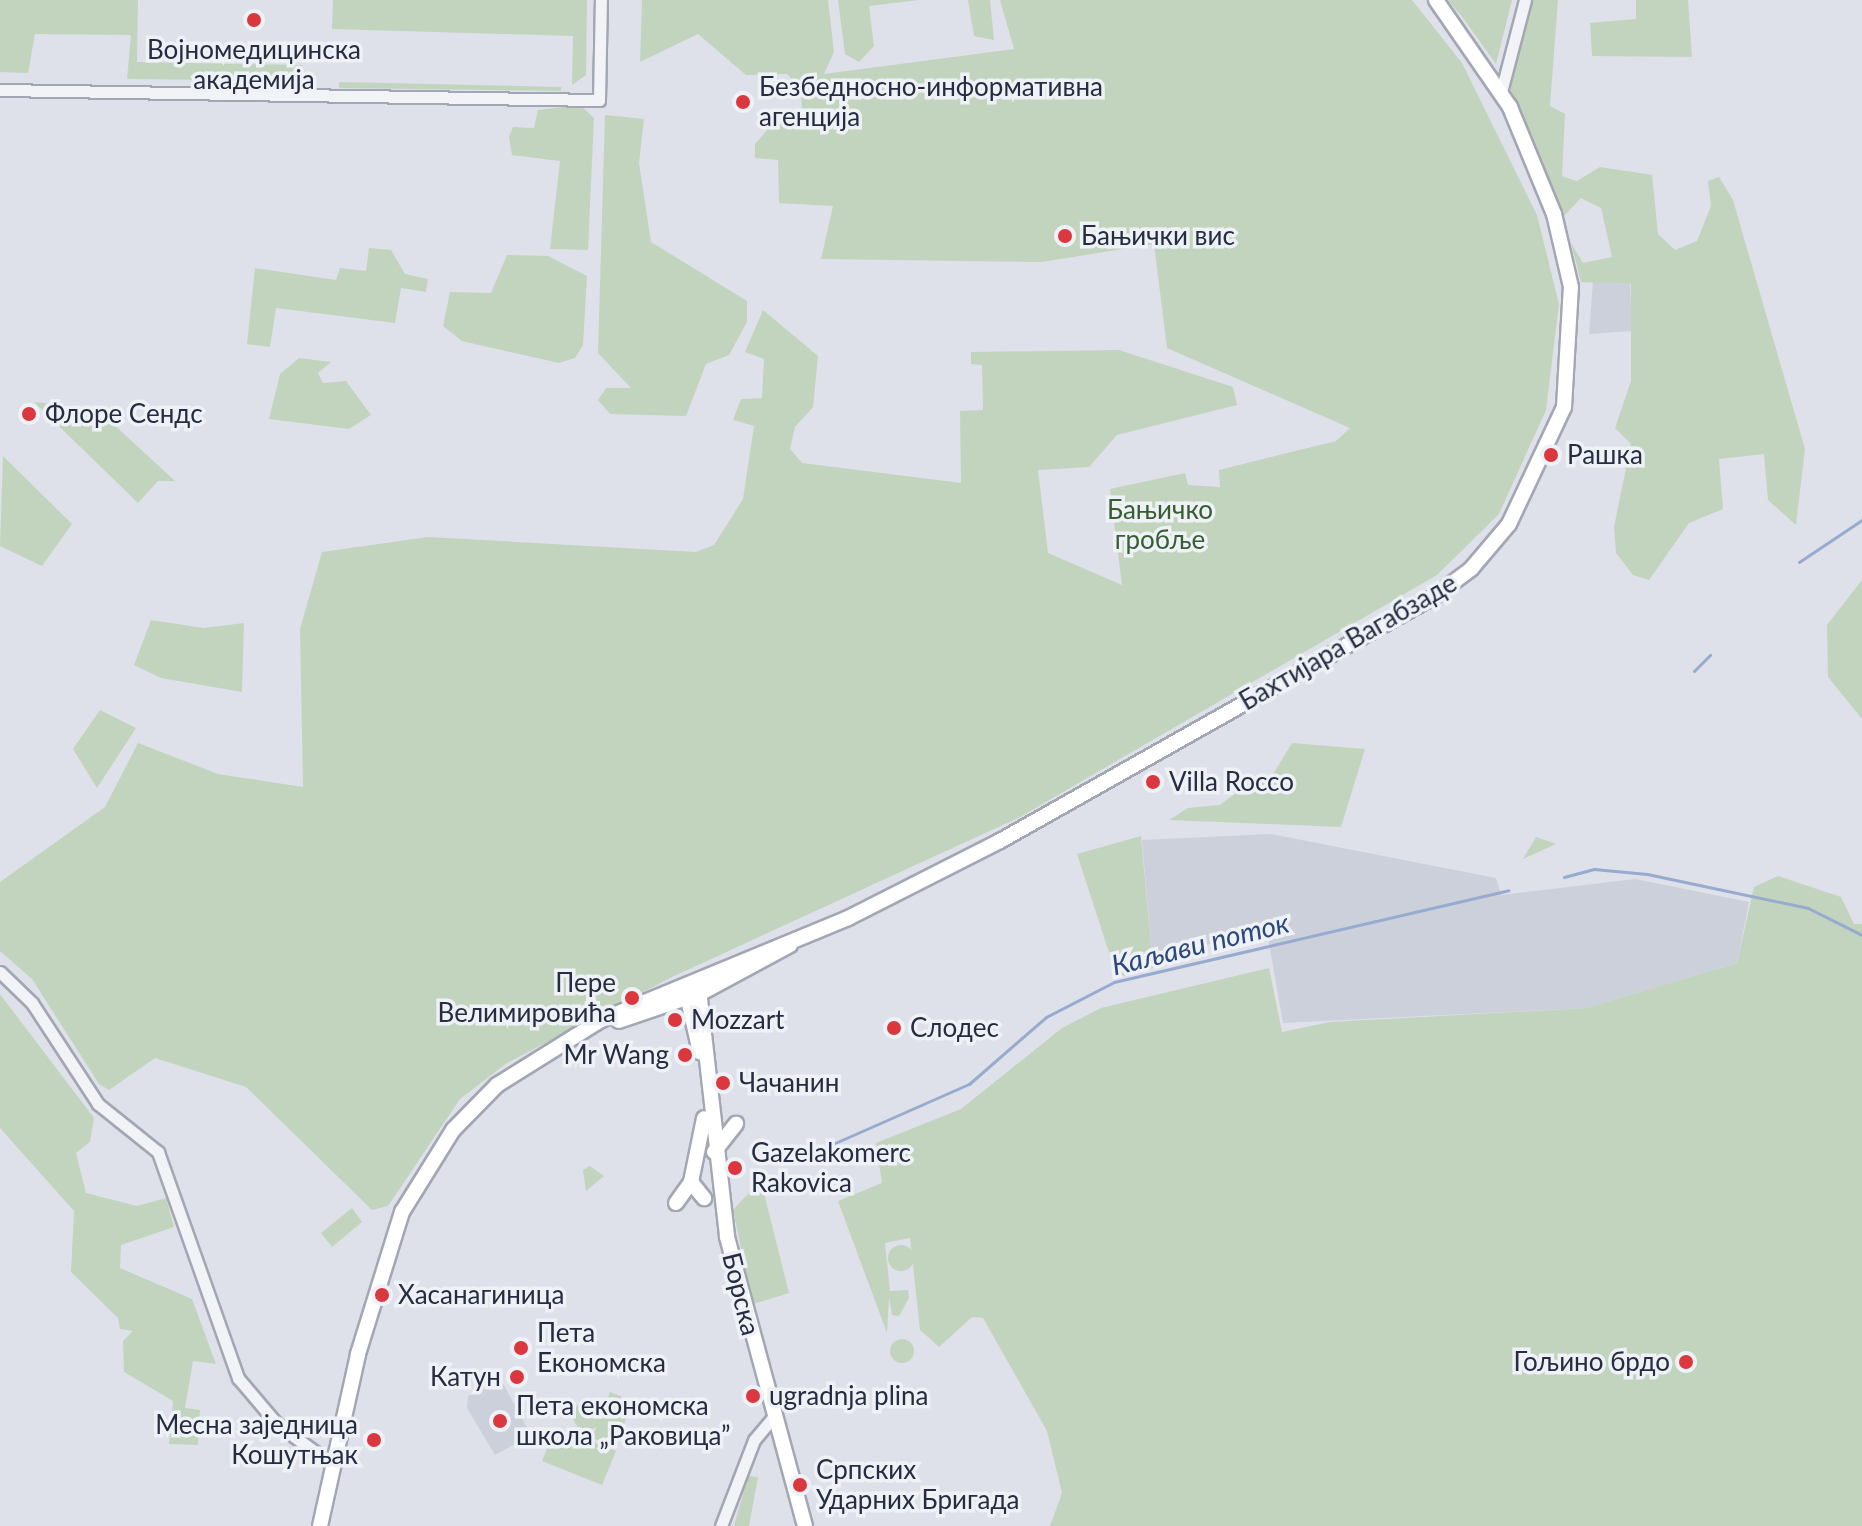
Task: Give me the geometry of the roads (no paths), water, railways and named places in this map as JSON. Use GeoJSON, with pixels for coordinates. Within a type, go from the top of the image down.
{"type":"FeatureCollection","features":[{"type":"Feature","properties":{"kind":"main road","name":"Бахтијара Вагабзаде"},"geometry":{"type":"LineString","coordinates":[[693,989],[1014,833],[1424,602],[1489,550],[1548,451],[1567,392],[1573,338],[1571,287],[1554,214],[1501,92],[1436,0]]}},
{"type":"Feature","properties":{"kind":"main road"},"geometry":{"type":"LineString","coordinates":[[320,1526],[358,1354],[416,1186],[472,1107],[581,1032],[693,989]]}},
{"type":"Feature","properties":{"kind":"main road","name":"Борска"},"geometry":{"type":"LineString","coordinates":[[693,989],[721,1202],[773,1417],[805,1526]]}},
{"type":"Feature","properties":{"kind":"main road"},"geometry":{"type":"LineString","coordinates":[[676,1203],[691,1182],[707,1106],[736,1124],[713,1157]]}},
{"type":"Feature","properties":{"kind":"main road"},"geometry":{"type":"LineString","coordinates":[[691,1182],[704,1198]]}},
{"type":"Feature","properties":{"kind":"street"},"geometry":{"type":"LineString","coordinates":[[0,90],[599,100],[601,0]]}},
{"type":"Feature","properties":{"kind":"street"},"geometry":{"type":"LineString","coordinates":[[1501,92],[1525,0]]}},
{"type":"Feature","properties":{"kind":"street"},"geometry":{"type":"LineString","coordinates":[[0,972],[32,1003],[98,1104],[158,1152],[238,1378],[277,1424],[333,1465]]}},
{"type":"Feature","properties":{"kind":"street"},"geometry":{"type":"LineString","coordinates":[[721,1526],[754,1440],[773,1417]]}},
{"type":"Feature","properties":{"kind":"waterway","name":"Каљави поток"},"geometry":{"type":"LineString","coordinates":[[1799,562],[1862,520]]}},
{"type":"Feature","properties":{"kind":"waterway"},"geometry":{"type":"LineString","coordinates":[[1694,671],[1710,655]]}},
{"type":"Feature","properties":{"kind":"waterway"},"geometry":{"type":"LineString","coordinates":[[1564,877],[1594,869],[1647,874],[1808,908],[1862,935]]}},
{"type":"Feature","properties":{"kind":"waterway","name":"Каљави поток"},"geometry":{"type":"LineString","coordinates":[[801,1158],[969,1084],[1046,1017],[1114,982],[1508,890]]}},
{"type":"Feature","properties":{"kind":"place","name":"Војномедицинска академија"},"geometry":{"type":"Point","coordinates":[254,20]}},
{"type":"Feature","properties":{"kind":"place","name":"Безбедносно-информативна агенција"},"geometry":{"type":"Point","coordinates":[743,102]}},
{"type":"Feature","properties":{"kind":"place","name":"Бањички вис"},"geometry":{"type":"Point","coordinates":[1065,236]}},
{"type":"Feature","properties":{"kind":"place","name":"Флоре Сендс"},"geometry":{"type":"Point","coordinates":[29,414]}},
{"type":"Feature","properties":{"kind":"place","name":"Рашка"},"geometry":{"type":"Point","coordinates":[1551,455]}},
{"type":"Feature","properties":{"kind":"place","name":"Villa Rocco"},"geometry":{"type":"Point","coordinates":[1153,782]}},
{"type":"Feature","properties":{"kind":"place","name":"Пере Велимировића"},"geometry":{"type":"Point","coordinates":[632,998]}},
{"type":"Feature","properties":{"kind":"place","name":"Mozzart"},"geometry":{"type":"Point","coordinates":[675,1020]}},
{"type":"Feature","properties":{"kind":"place","name":"Слодес"},"geometry":{"type":"Point","coordinates":[894,1028]}},
{"type":"Feature","properties":{"kind":"place","name":"Mr Wang"},"geometry":{"type":"Point","coordinates":[685,1055]}},
{"type":"Feature","properties":{"kind":"place","name":"Чачанин"},"geometry":{"type":"Point","coordinates":[723,1083]}},
{"type":"Feature","properties":{"kind":"place","name":"Gazelakomerc Rakovica"},"geometry":{"type":"Point","coordinates":[735,1168]}},
{"type":"Feature","properties":{"kind":"place","name":"Хасанагиница"},"geometry":{"type":"Point","coordinates":[382,1295]}},
{"type":"Feature","properties":{"kind":"place","name":"Пета Економска"},"geometry":{"type":"Point","coordinates":[521,1348]}},
{"type":"Feature","properties":{"kind":"place","name":"Гољино брдо"},"geometry":{"type":"Point","coordinates":[1686,1362]}},
{"type":"Feature","properties":{"kind":"place","name":"Катун"},"geometry":{"type":"Point","coordinates":[517,1377]}},
{"type":"Feature","properties":{"kind":"place","name":"ugradnja plina"},"geometry":{"type":"Point","coordinates":[753,1396]}},
{"type":"Feature","properties":{"kind":"place","name":"Пета економска школа „Раковица”"},"geometry":{"type":"Point","coordinates":[500,1421]}},
{"type":"Feature","properties":{"kind":"place","name":"Месна заједница Кошутњак"},"geometry":{"type":"Point","coordinates":[374,1440]}},
{"type":"Feature","properties":{"kind":"place","name":"Српских Ударних Бригада"},"geometry":{"type":"Point","coordinates":[800,1485]}},
{"type":"Feature","properties":{"kind":"park label","name":"Бањичко гробље"},"geometry":{"type":"Point","coordinates":[1160,525]}}]}
